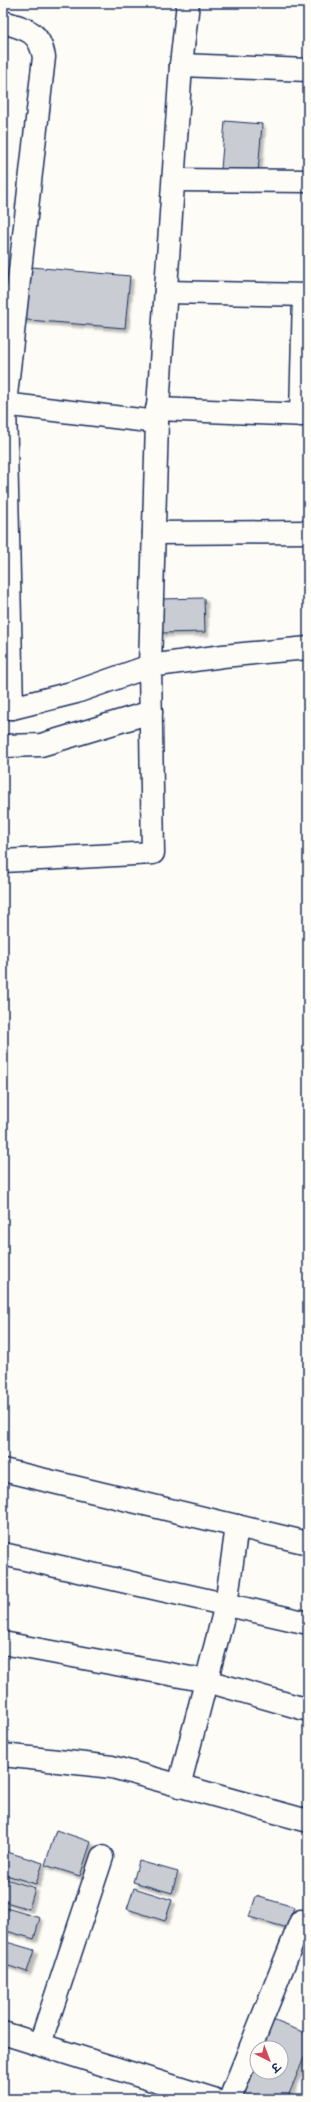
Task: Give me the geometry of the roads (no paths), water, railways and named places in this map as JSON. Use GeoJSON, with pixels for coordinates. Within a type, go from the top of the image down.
{"type":"FeatureCollection","features":[{"type":"Feature","properties":{"kind":"street"},"geometry":{"type":"LineString","coordinates":[[3,861],[153,853],[150,666],[157,415],[181,65],[188,3]]}},
{"type":"Feature","properties":{"kind":"street"},"geometry":{"type":"LineString","coordinates":[[3,22],[21,27],[33,33],[41,43],[44,57],[4,404],[8,708],[76,692],[150,666],[223,656],[308,648]]}},
{"type":"Feature","properties":{"kind":"street"},"geometry":{"type":"LineString","coordinates":[[181,65],[308,70]]}},
{"type":"Feature","properties":{"kind":"street"},"geometry":{"type":"LineString","coordinates":[[174,180],[308,180]]}},
{"type":"Feature","properties":{"kind":"street"},"geometry":{"type":"LineString","coordinates":[[4,404],[157,415],[304,415],[306,295],[166,292]]}},
{"type":"Feature","properties":{"kind":"street"},"geometry":{"type":"LineString","coordinates":[[154,533],[308,532]]}},
{"type":"Feature","properties":{"kind":"street"},"geometry":{"type":"LineString","coordinates":[[3,746],[41,745],[151,712]]}},
{"type":"Feature","properties":{"kind":"street"},"geometry":{"type":"LineString","coordinates":[[3,1470],[308,1543]]}},
{"type":"Feature","properties":{"kind":"street"},"geometry":{"type":"LineString","coordinates":[[179,1786],[226,1605],[237,1526]]}},
{"type":"Feature","properties":{"kind":"street"},"geometry":{"type":"LineString","coordinates":[[3,1554],[308,1624]]}},
{"type":"Feature","properties":{"kind":"street"},"geometry":{"type":"LineString","coordinates":[[3,1643],[207,1681],[308,1710]]}},
{"type":"Feature","properties":{"kind":"street"},"geometry":{"type":"LineString","coordinates":[[3,1755],[112,1767],[308,1821]]}},
{"type":"Feature","properties":{"kind":"street"},"geometry":{"type":"LineString","coordinates":[[40,2044],[102,1857]]}},
{"type":"Feature","properties":{"kind":"street"},"geometry":{"type":"LineString","coordinates":[[230,2099],[301,1921]]}},
{"type":"Feature","properties":{"kind":"street"},"geometry":{"type":"LineString","coordinates":[[3,2032],[213,2099]]}}]}
